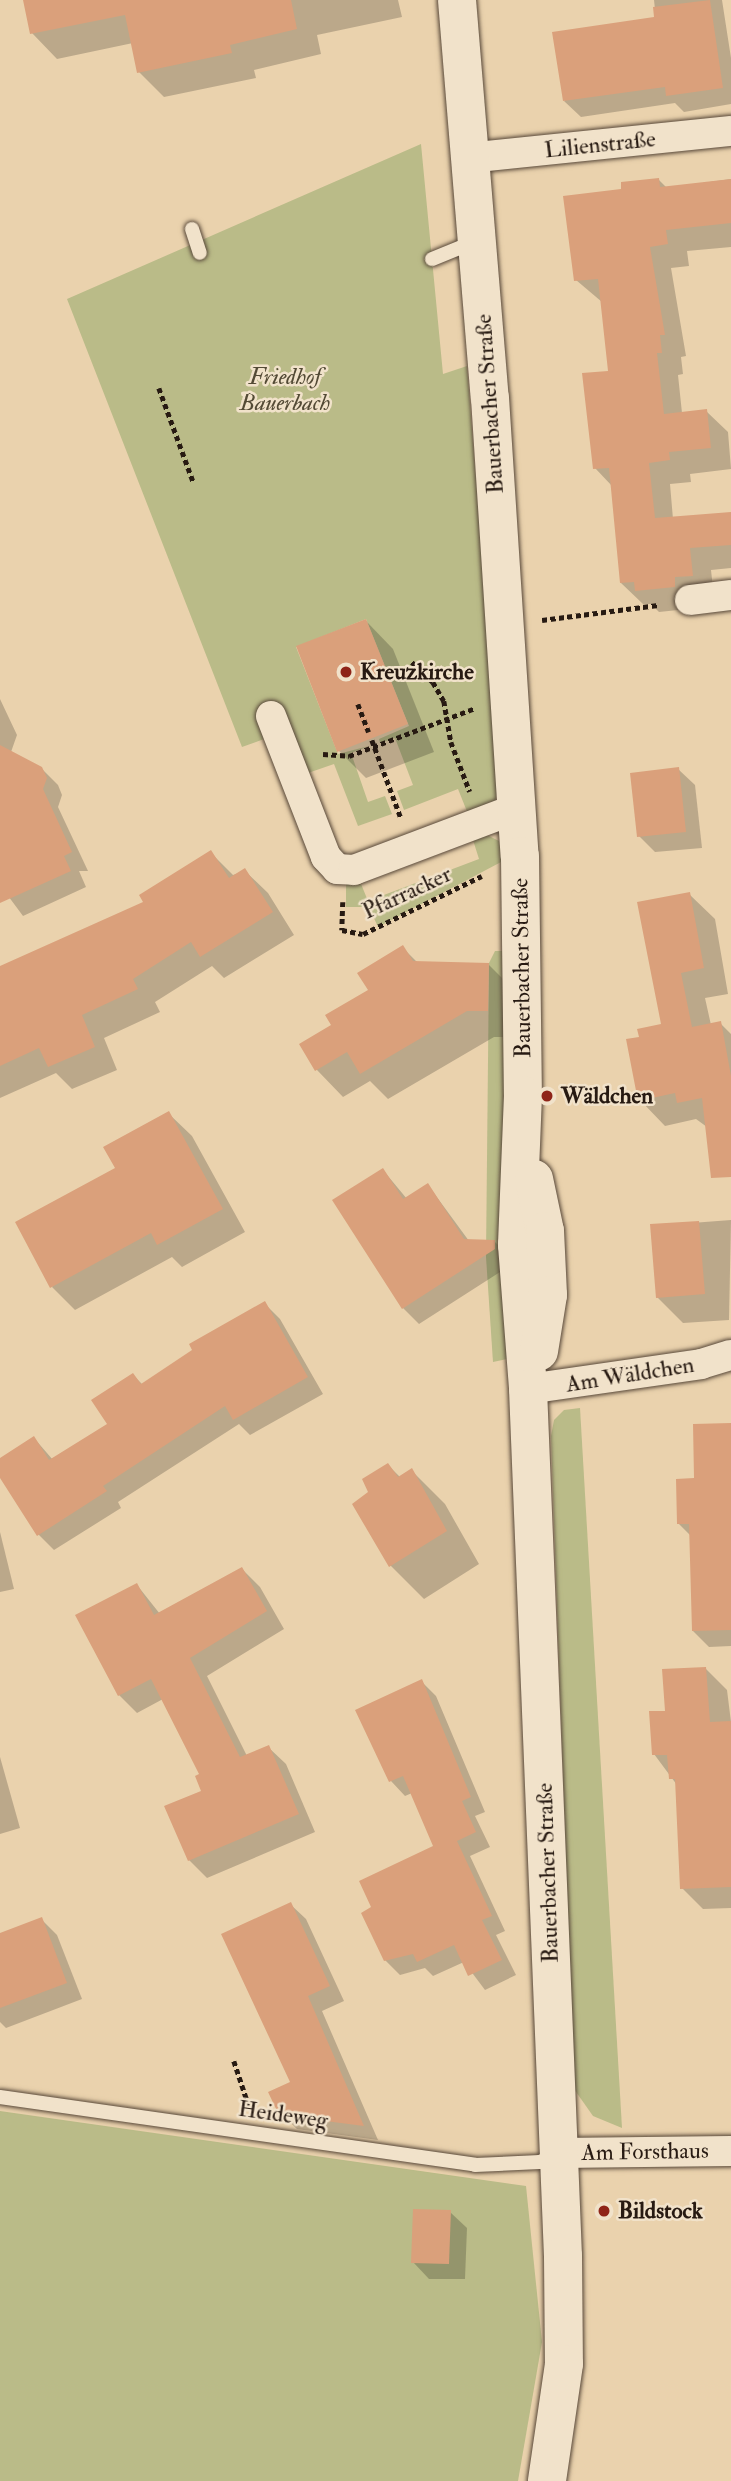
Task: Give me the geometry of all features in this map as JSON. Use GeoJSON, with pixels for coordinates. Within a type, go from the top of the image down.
{"type":"FeatureCollection","features":[{"type":"Feature","properties":{"kind":"street","name":"Bauerbacher Straße"},"geometry":{"type":"LineString","coordinates":[[457,0],[518,808],[523,1129],[517,1245],[528,1386],[559,2153],[564,2364],[547,2481]]}},
{"type":"Feature","properties":{"kind":"street","name":"Lilienstraße"},"geometry":{"type":"LineString","coordinates":[[468,158],[731,131]]}},
{"type":"Feature","properties":{"kind":"street"},"geometry":{"type":"LineString","coordinates":[[691,600],[731,595]]}},
{"type":"Feature","properties":{"kind":"street"},"geometry":{"type":"LineString","coordinates":[[271,716],[332,866],[349,871],[518,808]]}},
{"type":"Feature","properties":{"kind":"street","name":"Am Wäldchen"},"geometry":{"type":"LineString","coordinates":[[528,1386],[701,1364],[731,1355]]}},
{"type":"Feature","properties":{"kind":"street","name":"Am Forsthaus"},"geometry":{"type":"LineString","coordinates":[[559,2153],[731,2151]]}},
{"type":"Feature","properties":{"kind":"lane"},"geometry":{"type":"LineString","coordinates":[[192,229],[201,253]]}},
{"type":"Feature","properties":{"kind":"lane"},"geometry":{"type":"LineString","coordinates":[[432,259],[477,240]]}},
{"type":"Feature","properties":{"kind":"lane","name":"Heideweg"},"geometry":{"type":"LineString","coordinates":[[0,2098],[475,2165],[540,2162],[559,2153]]}},
{"type":"Feature","properties":{"kind":"path"},"geometry":{"type":"LineString","coordinates":[[159,387],[193,481]]}},
{"type":"Feature","properties":{"kind":"path"},"geometry":{"type":"LineString","coordinates":[[506,625],[691,600]]}},
{"type":"Feature","properties":{"kind":"path"},"geometry":{"type":"LineString","coordinates":[[412,662],[433,682],[449,718],[451,742],[481,821]]}},
{"type":"Feature","properties":{"kind":"path"},"geometry":{"type":"LineString","coordinates":[[286,755],[313,745],[328,757],[338,758],[375,747],[511,695]]}},
{"type":"Feature","properties":{"kind":"path"},"geometry":{"type":"LineString","coordinates":[[358,704],[369,732]]}},
{"type":"Feature","properties":{"kind":"path"},"geometry":{"type":"LineString","coordinates":[[372,740],[411,847]]}},
{"type":"Feature","properties":{"kind":"path","name":"Pfarracker"},"geometry":{"type":"LineString","coordinates":[[342,930],[377,931],[486,874]]}},
{"type":"Feature","properties":{"kind":"path"},"geometry":{"type":"LineString","coordinates":[[234,2061],[248,2095],[250,2114],[242,2132]]}},
{"type":"Feature","properties":{"kind":"green space","name":"Friedhof Bauerbach"},"geometry":{"type":"Polygon","coordinates":[[[421,144],[443,374],[467,366],[500,785],[494,803],[468,814],[458,789],[404,810],[397,791],[413,785],[395,738],[380,743],[379,739],[409,726],[366,619],[296,647],[338,754],[369,746],[351,753],[368,802],[385,796],[392,814],[358,826],[334,764],[308,773],[264,739],[242,747],[67,299],[421,144]]]}},
{"type":"Feature","properties":{"kind":"green space"},"geometry":{"type":"Polygon","coordinates":[[[485,834],[499,841],[503,861],[378,927],[369,907],[346,907],[346,883],[359,879],[368,901],[479,859],[472,837],[485,834]]]}},
{"type":"Feature","properties":{"kind":"green space"},"geometry":{"type":"Polygon","coordinates":[[[495,951],[506,951],[507,1359],[493,1362],[486,1257],[489,963],[495,951]]]}},
{"type":"Feature","properties":{"kind":"green space"},"geometry":{"type":"Polygon","coordinates":[[[580,1408],[622,2128],[593,2116],[574,2089],[551,1436],[554,1420],[564,1410],[580,1408]]]}},
{"type":"Feature","properties":{"kind":"green space"},"geometry":{"type":"Polygon","coordinates":[[[0,2111],[526,2186],[542,2342],[518,2481],[0,2481],[0,2111]]]}},
{"type":"Feature","properties":{"kind":"building"},"geometry":{"type":"Polygon","coordinates":[[[23,0],[291,0],[297,29],[230,45],[232,53],[137,73],[125,15],[30,34],[23,0]]]}},
{"type":"Feature","properties":{"kind":"building"},"geometry":{"type":"Polygon","coordinates":[[[710,0],[723,88],[666,96],[665,87],[563,101],[552,32],[654,17],[653,7],[710,0]]]}},
{"type":"Feature","properties":{"kind":"building"},"geometry":{"type":"Polygon","coordinates":[[[659,178],[660,187],[731,179],[731,223],[666,230],[668,244],[650,247],[665,335],[660,335],[662,353],[657,353],[664,414],[707,409],[711,448],[669,452],[670,460],[649,463],[655,518],[731,512],[731,545],[690,548],[693,576],[675,577],[675,587],[635,591],[634,582],[620,583],[609,468],[593,469],[582,373],[608,371],[598,279],[574,281],[563,196],[621,189],[621,182],[659,178]]]}},
{"type":"Feature","properties":{"kind":"building","name":"Kreuzkirche"},"geometry":{"type":"Polygon","coordinates":[[[366,619],[408,724],[337,752],[296,646],[366,619]]]}},
{"type":"Feature","properties":{"kind":"building"},"geometry":{"type":"Polygon","coordinates":[[[0,745],[42,767],[47,778],[43,789],[72,852],[64,856],[71,871],[0,903],[0,745]]]}},
{"type":"Feature","properties":{"kind":"building"},"geometry":{"type":"Polygon","coordinates":[[[679,767],[686,832],[637,837],[630,773],[679,767]]]}},
{"type":"Feature","properties":{"kind":"building"},"geometry":{"type":"Polygon","coordinates":[[[211,850],[229,878],[245,868],[273,912],[200,957],[191,942],[133,979],[138,989],[82,1015],[95,1047],[48,1067],[39,1048],[0,1066],[0,966],[143,902],[139,895],[211,850]]]}},
{"type":"Feature","properties":{"kind":"building"},"geometry":{"type":"Polygon","coordinates":[[[690,892],[704,968],[681,973],[692,1027],[721,1021],[731,1076],[731,1177],[711,1178],[702,1098],[677,1103],[675,1093],[638,1101],[626,1039],[639,1037],[637,1029],[661,1024],[637,902],[690,892]]]}},
{"type":"Feature","properties":{"kind":"building"},"geometry":{"type":"Polygon","coordinates":[[[403,945],[413,961],[489,963],[488,1011],[467,1011],[360,1074],[347,1052],[315,1071],[299,1044],[331,1025],[325,1015],[368,990],[357,973],[403,945]]]}},
{"type":"Feature","properties":{"kind":"building"},"geometry":{"type":"Polygon","coordinates":[[[169,1111],[223,1209],[157,1245],[151,1233],[50,1288],[15,1222],[115,1168],[103,1147],[169,1111]]]}},
{"type":"Feature","properties":{"kind":"building"},"geometry":{"type":"Polygon","coordinates":[[[383,1168],[403,1199],[428,1183],[464,1239],[495,1240],[495,1249],[402,1309],[332,1200],[383,1168]]]}},
{"type":"Feature","properties":{"kind":"building"},"geometry":{"type":"Polygon","coordinates":[[[699,1221],[705,1294],[656,1298],[650,1224],[699,1221]]]}},
{"type":"Feature","properties":{"kind":"building"},"geometry":{"type":"Polygon","coordinates":[[[265,1301],[308,1377],[233,1420],[225,1406],[103,1486],[107,1491],[37,1536],[0,1478],[0,1458],[34,1436],[49,1460],[107,1424],[91,1400],[133,1373],[141,1384],[192,1350],[189,1344],[265,1301]]]}},
{"type":"Feature","properties":{"kind":"building"},"geometry":{"type":"Polygon","coordinates":[[[731,1423],[731,1630],[692,1631],[689,1524],[677,1524],[676,1479],[694,1478],[693,1424],[731,1423]]]}},
{"type":"Feature","properties":{"kind":"building"},"geometry":{"type":"Polygon","coordinates":[[[388,1463],[398,1477],[412,1468],[447,1531],[389,1567],[352,1504],[368,1492],[362,1479],[388,1463]]]}},
{"type":"Feature","properties":{"kind":"building"},"geometry":{"type":"Polygon","coordinates":[[[242,1567],[267,1611],[190,1658],[240,1757],[269,1745],[299,1814],[188,1861],[164,1806],[201,1791],[195,1776],[199,1774],[151,1679],[118,1696],[75,1615],[137,1583],[154,1615],[242,1567]]]}},
{"type":"Feature","properties":{"kind":"building"},"geometry":{"type":"Polygon","coordinates":[[[706,1667],[710,1722],[731,1721],[731,1887],[680,1889],[675,1779],[669,1779],[667,1755],[652,1755],[649,1711],[665,1711],[662,1669],[706,1667]]]}},
{"type":"Feature","properties":{"kind":"building"},"geometry":{"type":"Polygon","coordinates":[[[422,1679],[471,1797],[462,1801],[476,1832],[457,1841],[492,1916],[482,1920],[502,1960],[468,1976],[454,1945],[417,1962],[413,1954],[384,1961],[361,1913],[371,1907],[359,1881],[433,1846],[403,1776],[389,1782],[355,1710],[422,1679]]]}},
{"type":"Feature","properties":{"kind":"building"},"geometry":{"type":"Polygon","coordinates":[[[291,1902],[330,1986],[308,1996],[364,2126],[279,2115],[268,2092],[290,2082],[221,1934],[291,1902]]]}},
{"type":"Feature","properties":{"kind":"building"},"geometry":{"type":"Polygon","coordinates":[[[42,1917],[67,1983],[0,2008],[0,1933],[42,1917]]]}},
{"type":"Feature","properties":{"kind":"building"},"geometry":{"type":"Polygon","coordinates":[[[413,2209],[451,2210],[449,2264],[411,2263],[413,2209]]]}},
{"type":"Feature","properties":{"kind":"place","name":"Kreuzkirche"},"geometry":{"type":"Point","coordinates":[346,672]}},
{"type":"Feature","properties":{"kind":"place","name":"Wäldchen"},"geometry":{"type":"Point","coordinates":[547,1096]}},
{"type":"Feature","properties":{"kind":"place","name":"Bildstock"},"geometry":{"type":"Point","coordinates":[604,2211]}}]}
